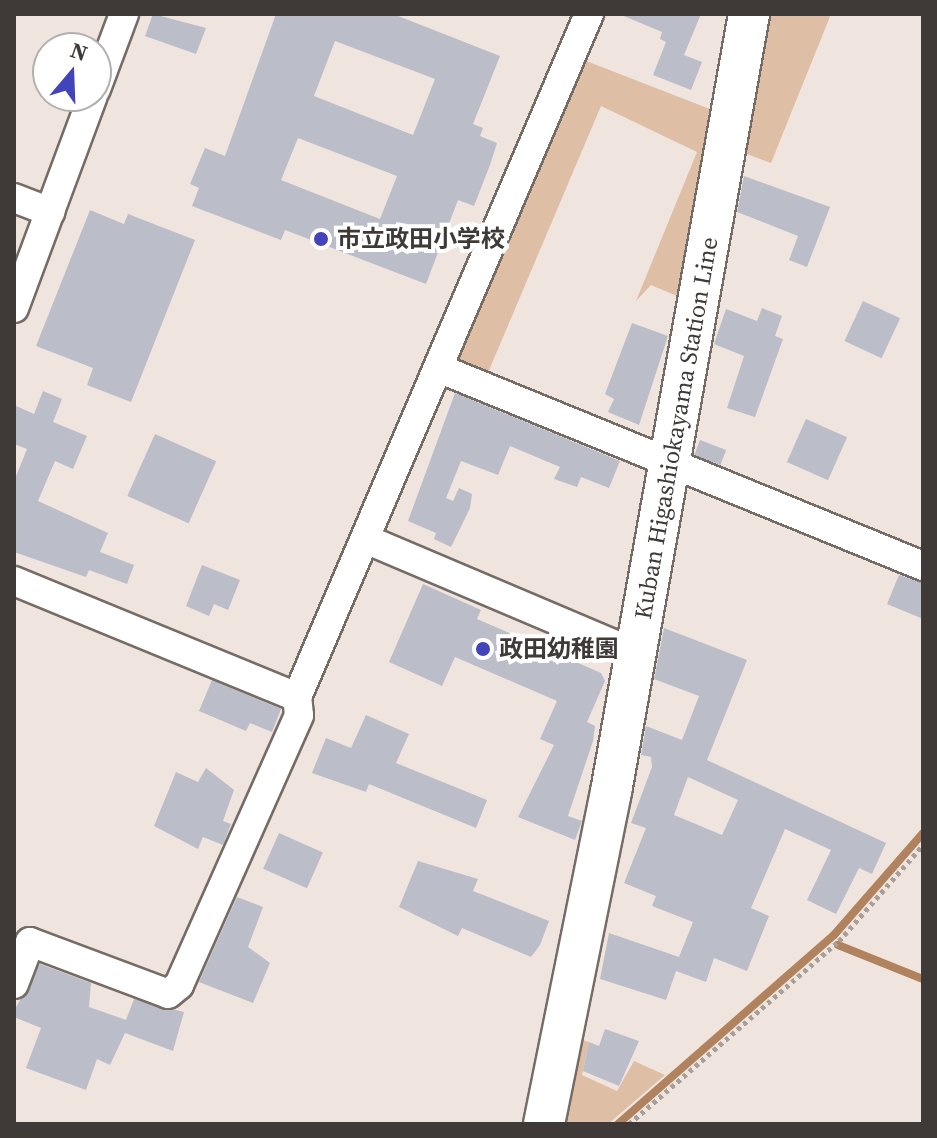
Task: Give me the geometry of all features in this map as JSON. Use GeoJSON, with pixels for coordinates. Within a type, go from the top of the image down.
{"type":"FeatureCollection","features":[{"type":"Feature","properties":{"kind":"main road","name":"Kuban Higashiokayama Station Line"},"geometry":{"type":"LineString","coordinates":[[544,1124],[636,654],[749,14]]}},
{"type":"Feature","properties":{"kind":"street"},"geometry":{"type":"LineString","coordinates":[[112,46],[124,14]]}},
{"type":"Feature","properties":{"kind":"street"},"geometry":{"type":"LineString","coordinates":[[14,984],[30,942],[168,994],[179,985],[299,715],[297,697],[368,540],[589,14]]}},
{"type":"Feature","properties":{"kind":"street"},"geometry":{"type":"LineString","coordinates":[[14,308],[35,206],[85,112]]}},
{"type":"Feature","properties":{"kind":"street"},"geometry":{"type":"LineString","coordinates":[[438,368],[923,566]]}},
{"type":"Feature","properties":{"kind":"street"},"geometry":{"type":"LineString","coordinates":[[368,540],[636,654]]}},
{"type":"Feature","properties":{"kind":"street"},"geometry":{"type":"LineString","coordinates":[[14,581],[297,697]]}},
{"type":"Feature","properties":{"kind":"path"},"geometry":{"type":"LineString","coordinates":[[629,1124],[839,941],[923,845]]}},
{"type":"Feature","properties":{"kind":"shaded area"},"geometry":{"type":"Polygon","coordinates":[[[764,14],[831,14],[771,163],[739,151],[764,14]]]}},
{"type":"Feature","properties":{"kind":"shaded area"},"geometry":{"type":"Polygon","coordinates":[[[576,57],[715,111],[674,324],[677,296],[651,285],[636,301],[697,152],[601,106],[487,375],[453,360],[576,57]]]}},
{"type":"Feature","properties":{"kind":"shaded area"},"geometry":{"type":"Polygon","coordinates":[[[579,1039],[589,1042],[582,1075],[617,1091],[634,1061],[665,1075],[608,1124],[558,1124],[579,1039]]]}},
{"type":"Feature","properties":{"kind":"building"},"geometry":{"type":"Polygon","coordinates":[[[153,14],[206,28],[196,54],[145,36],[153,14]]]}},
{"type":"Feature","properties":{"kind":"building"},"geometry":{"type":"Polygon","coordinates":[[[276,14],[393,14],[500,56],[473,124],[483,128],[480,136],[497,143],[490,165],[474,206],[458,200],[426,284],[285,230],[281,240],[192,206],[199,188],[190,184],[205,148],[225,156],[276,14]],[[335,41],[314,96],[413,135],[435,79],[335,41]],[[298,138],[281,180],[380,219],[397,176],[298,138]]]}},
{"type":"Feature","properties":{"kind":"building"},"geometry":{"type":"Polygon","coordinates":[[[619,14],[701,14],[684,55],[702,62],[691,90],[653,75],[666,42],[660,39],[662,32],[619,14]]]}},
{"type":"Feature","properties":{"kind":"building"},"geometry":{"type":"Polygon","coordinates":[[[744,176],[830,207],[807,267],[789,260],[798,236],[737,212],[744,176]]]}},
{"type":"Feature","properties":{"kind":"building"},"geometry":{"type":"Polygon","coordinates":[[[90,210],[124,224],[128,214],[195,240],[131,402],[87,385],[93,368],[36,346],[90,210]]]}},
{"type":"Feature","properties":{"kind":"building"},"geometry":{"type":"Polygon","coordinates":[[[863,301],[900,318],[882,358],[844,341],[863,301]]]}},
{"type":"Feature","properties":{"kind":"building"},"geometry":{"type":"Polygon","coordinates":[[[762,308],[782,316],[775,336],[783,339],[755,417],[727,408],[744,356],[714,344],[726,309],[757,321],[762,308]]]}},
{"type":"Feature","properties":{"kind":"building"},"geometry":{"type":"Polygon","coordinates":[[[632,323],[668,336],[639,425],[608,412],[614,399],[605,394],[632,323]]]}},
{"type":"Feature","properties":{"kind":"building"},"geometry":{"type":"Polygon","coordinates":[[[43,391],[62,399],[53,422],[87,436],[73,469],[55,461],[38,501],[108,533],[100,552],[134,565],[127,584],[89,570],[86,577],[14,552],[14,481],[27,449],[14,444],[14,405],[34,414],[43,391]]]}},
{"type":"Feature","properties":{"kind":"building"},"geometry":{"type":"Polygon","coordinates":[[[455,393],[620,461],[609,488],[581,477],[577,487],[554,479],[560,467],[510,446],[498,475],[461,461],[446,498],[453,501],[459,488],[472,494],[470,508],[451,547],[434,539],[436,533],[408,521],[455,393]]]}},
{"type":"Feature","properties":{"kind":"building"},"geometry":{"type":"Polygon","coordinates":[[[806,419],[847,437],[828,480],[787,462],[806,419]]]}},
{"type":"Feature","properties":{"kind":"building"},"geometry":{"type":"Polygon","coordinates":[[[155,434],[216,461],[189,523],[127,496],[155,434]]]}},
{"type":"Feature","properties":{"kind":"building"},"geometry":{"type":"Polygon","coordinates":[[[700,440],[726,450],[720,465],[694,455],[700,440]]]}},
{"type":"Feature","properties":{"kind":"building"},"geometry":{"type":"Polygon","coordinates":[[[202,565],[240,580],[228,610],[214,604],[209,616],[186,606],[202,565]]]}},
{"type":"Feature","properties":{"kind":"building"},"geometry":{"type":"Polygon","coordinates":[[[899,575],[923,583],[923,619],[887,604],[899,575]]]}},
{"type":"Feature","properties":{"kind":"building"},"geometry":{"type":"Polygon","coordinates":[[[423,584],[481,610],[477,619],[601,673],[605,681],[587,722],[595,726],[593,741],[568,816],[582,821],[575,840],[518,817],[554,745],[540,739],[557,701],[455,657],[442,686],[389,662],[423,584]]]}},
{"type":"Feature","properties":{"kind":"building"},"geometry":{"type":"Polygon","coordinates":[[[664,628],[747,660],[707,760],[886,843],[872,874],[859,868],[836,914],[807,900],[831,850],[785,829],[751,908],[769,916],[747,971],[714,958],[706,982],[676,971],[666,1000],[600,979],[609,933],[679,957],[693,922],[652,906],[656,896],[624,883],[646,828],[631,823],[652,767],[651,757],[641,755],[646,726],[682,740],[699,696],[654,679],[664,628]],[[688,777],[674,815],[722,835],[738,800],[688,777]]]}},
{"type":"Feature","properties":{"kind":"building"},"geometry":{"type":"Polygon","coordinates":[[[212,680],[281,709],[272,732],[250,723],[246,731],[199,711],[212,680]]]}},
{"type":"Feature","properties":{"kind":"building"},"geometry":{"type":"Polygon","coordinates":[[[366,715],[409,734],[396,763],[487,800],[476,828],[369,784],[366,792],[312,773],[326,738],[351,748],[366,715]]]}},
{"type":"Feature","properties":{"kind":"building"},"geometry":{"type":"Polygon","coordinates":[[[206,768],[234,790],[223,821],[231,824],[223,845],[203,837],[198,849],[154,826],[176,772],[198,782],[206,768]]]}},
{"type":"Feature","properties":{"kind":"building"},"geometry":{"type":"Polygon","coordinates":[[[279,833],[323,853],[307,888],[263,869],[279,833]]]}},
{"type":"Feature","properties":{"kind":"building"},"geometry":{"type":"Polygon","coordinates":[[[418,861],[478,879],[473,891],[549,921],[540,945],[531,957],[462,928],[458,936],[399,907],[418,861]]]}},
{"type":"Feature","properties":{"kind":"building"},"geometry":{"type":"Polygon","coordinates":[[[237,897],[263,907],[248,947],[270,963],[253,1003],[199,982],[237,897]]]}},
{"type":"Feature","properties":{"kind":"building"},"geometry":{"type":"Polygon","coordinates":[[[40,964],[91,983],[89,1007],[126,1020],[134,999],[184,1012],[173,1051],[125,1033],[110,1065],[97,1059],[86,1090],[26,1068],[41,1028],[14,1017],[14,1011],[40,964]]]}},
{"type":"Feature","properties":{"kind":"building"},"geometry":{"type":"Polygon","coordinates":[[[605,1029],[639,1041],[619,1086],[583,1071],[589,1042],[599,1046],[605,1029]]]}},
{"type":"Feature","properties":{"kind":"waterway"},"geometry":{"type":"LineString","coordinates":[[618,1124],[834,935],[923,833]]}},
{"type":"Feature","properties":{"kind":"waterway"},"geometry":{"type":"LineString","coordinates":[[838,945],[923,979]]}},
{"type":"Feature","properties":{"kind":"place","name":"市立政田小学校"},"geometry":{"type":"Point","coordinates":[321,239]}},
{"type":"Feature","properties":{"kind":"place","name":"政田幼稚園"},"geometry":{"type":"Point","coordinates":[483,649]}}]}
